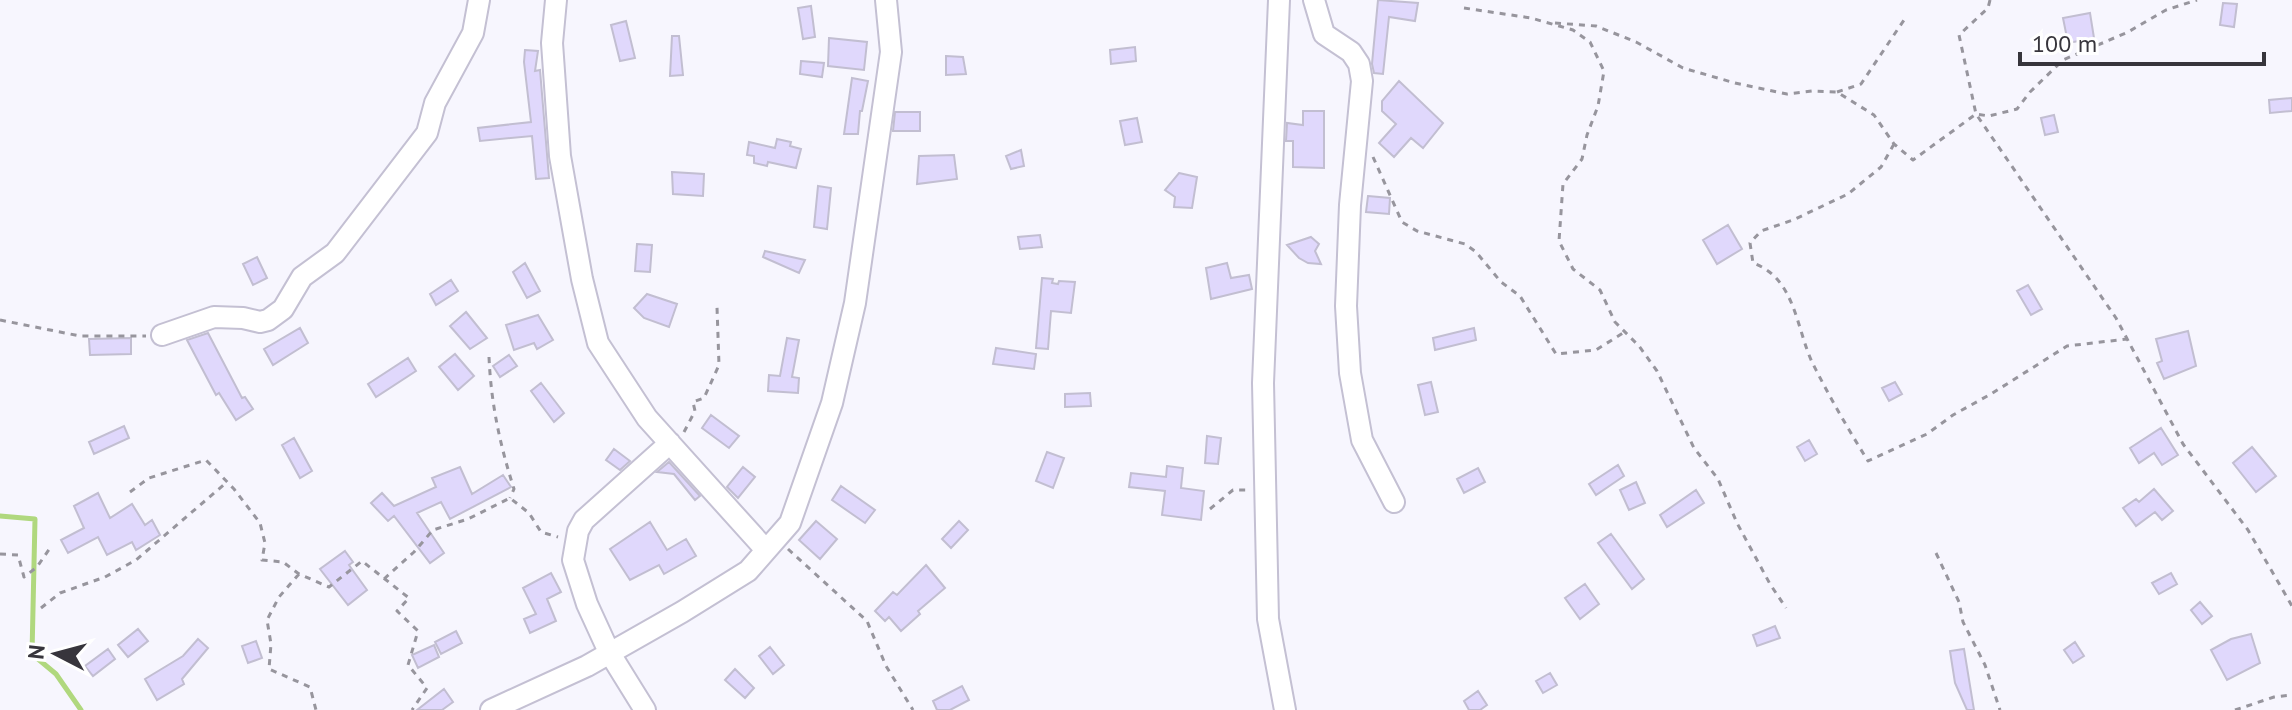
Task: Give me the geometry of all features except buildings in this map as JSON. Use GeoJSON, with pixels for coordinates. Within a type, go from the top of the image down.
{"type":"FeatureCollection","features":[{"type":"Feature","properties":{"kind":"street"},"geometry":{"type":"LineString","coordinates":[[162,335],[214,317],[260,322],[283,309],[302,277],[335,253],[427,133],[435,103],[473,33],[479,0]]}},
{"type":"Feature","properties":{"kind":"street"},"geometry":{"type":"LineString","coordinates":[[556,0],[552,43],[560,156],[577,253],[598,343],[647,418],[771,544]]}},
{"type":"Feature","properties":{"kind":"street"},"geometry":{"type":"LineString","coordinates":[[491,710],[587,666],[748,571],[790,523],[832,403],[855,303],[891,52],[886,0]]}},
{"type":"Feature","properties":{"kind":"street"},"geometry":{"type":"LineString","coordinates":[[1279,0],[1263,383],[1268,619],[1285,710]]}},
{"type":"Feature","properties":{"kind":"street"},"geometry":{"type":"LineString","coordinates":[[1314,0],[1324,34],[1351,52],[1359,64],[1362,81],[1350,205],[1346,306],[1350,373],[1362,440],[1394,502]]}},
{"type":"Feature","properties":{"kind":"street"},"geometry":{"type":"LineString","coordinates":[[645,710],[609,652],[587,604],[573,560],[578,531],[584,520],[674,447]]}},
{"type":"Feature","properties":{"kind":"path"},"geometry":{"type":"LineString","coordinates":[[1990,0],[1988,8],[1959,35],[1976,114],[2116,318],[2183,444],[2248,530],[2292,606]]}},
{"type":"Feature","properties":{"kind":"path"},"geometry":{"type":"LineString","coordinates":[[1837,92],[1874,115],[1894,144],[1913,160],[1976,114],[1989,116],[2017,109],[2063,60],[2128,32],[2166,10],[2197,0]]}},
{"type":"Feature","properties":{"kind":"path"},"geometry":{"type":"LineString","coordinates":[[1464,8],[1573,30],[1590,42],[1604,71],[1598,106],[1582,159],[1563,184],[1559,241],[1573,269],[1600,290],[1615,322],[1657,371],[1699,457],[1718,479],[1737,523],[1786,608]]}},
{"type":"Feature","properties":{"kind":"path"},"geometry":{"type":"LineString","coordinates":[[1547,23],[1596,26],[1636,42],[1683,68],[1787,94],[1837,92],[1861,84],[1906,17]]}},
{"type":"Feature","properties":{"kind":"path"},"geometry":{"type":"LineString","coordinates":[[1356,140],[1376,161],[1402,222],[1417,231],[1465,244],[1476,252],[1501,282],[1520,296],[1556,354],[1596,350],[1625,332]]}},
{"type":"Feature","properties":{"kind":"path"},"geometry":{"type":"LineString","coordinates":[[1894,144],[1881,167],[1848,194],[1793,220],[1761,231],[1750,243],[1753,263],[1771,272],[1794,306],[1812,361],[1868,461],[1927,434],[2067,346],[2127,339]]}},
{"type":"Feature","properties":{"kind":"path"},"geometry":{"type":"LineString","coordinates":[[674,447],[695,411],[693,402],[704,398],[719,365],[717,307]]}},
{"type":"Feature","properties":{"kind":"path"},"geometry":{"type":"LineString","coordinates":[[0,320],[80,336],[162,335]]}},
{"type":"Feature","properties":{"kind":"path"},"geometry":{"type":"LineString","coordinates":[[384,579],[433,530],[468,519],[510,498],[514,489],[496,427],[489,357]]}},
{"type":"Feature","properties":{"kind":"path"},"geometry":{"type":"LineString","coordinates":[[130,492],[149,478],[206,460],[260,523],[265,543],[262,560],[283,562],[299,574],[329,587],[362,561],[409,598],[397,611],[418,631],[408,665],[427,688],[412,710]]}},
{"type":"Feature","properties":{"kind":"path"},"geometry":{"type":"LineString","coordinates":[[41,608],[60,593],[105,577],[136,560],[227,482]]}},
{"type":"Feature","properties":{"kind":"path"},"geometry":{"type":"LineString","coordinates":[[1210,509],[1233,490],[1264,487]]}},
{"type":"Feature","properties":{"kind":"path"},"geometry":{"type":"LineString","coordinates":[[510,498],[529,513],[541,532],[562,538],[573,560]]}},
{"type":"Feature","properties":{"kind":"path"},"geometry":{"type":"LineString","coordinates":[[771,544],[867,621],[886,666],[913,710]]}},
{"type":"Feature","properties":{"kind":"path"},"geometry":{"type":"LineString","coordinates":[[0,554],[18,555],[24,577],[37,567],[50,548]]}},
{"type":"Feature","properties":{"kind":"path"},"geometry":{"type":"LineString","coordinates":[[1936,553],[1959,602],[1963,622],[1985,665],[2000,710]]}},
{"type":"Feature","properties":{"kind":"path"},"geometry":{"type":"LineString","coordinates":[[299,574],[279,597],[267,620],[271,644],[269,669],[310,687],[316,710]]}},
{"type":"Feature","properties":{"kind":"path"},"geometry":{"type":"LineString","coordinates":[[2235,710],[2274,697],[2292,695]]}},
{"type":"Feature","properties":{"kind":"waterway"},"geometry":{"type":"LineString","coordinates":[[0,516],[35,519],[32,654],[56,674],[81,710]]}}]}
